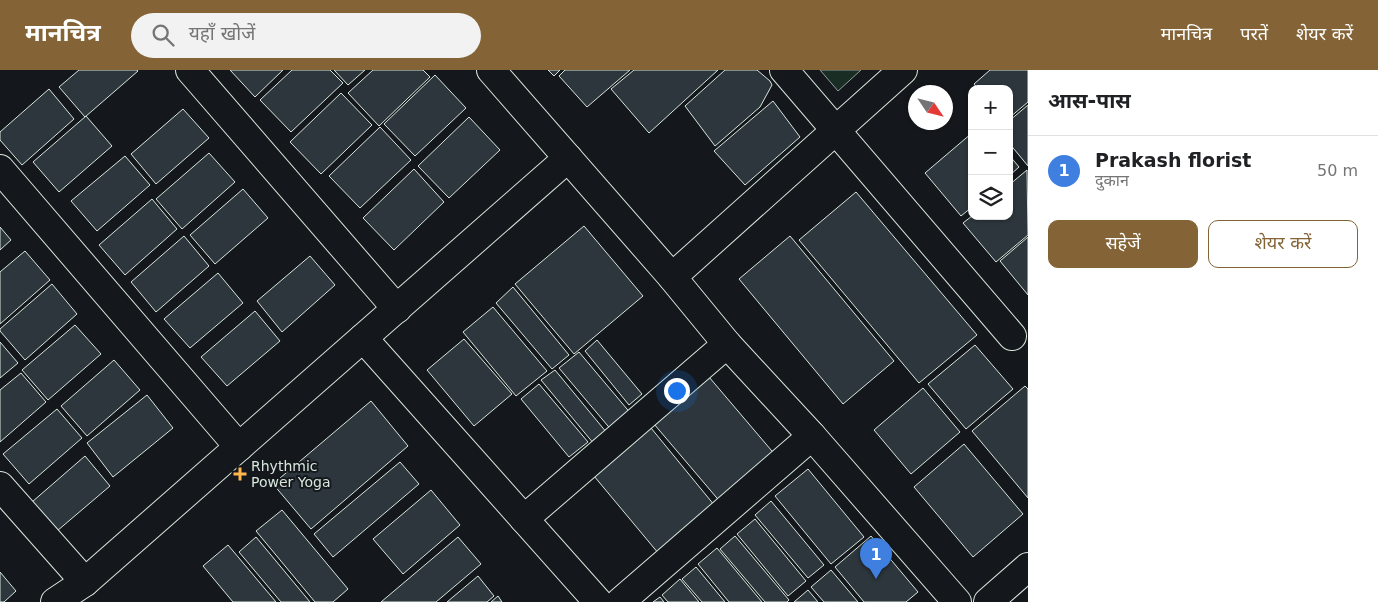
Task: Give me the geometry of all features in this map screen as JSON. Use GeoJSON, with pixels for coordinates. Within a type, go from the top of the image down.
{"type":"FeatureCollection","features":[{"type":"Feature","properties":{"kind":"street"},"geometry":{"type":"LineString","coordinates":[[190,70],[397,309]]}},
{"type":"Feature","properties":{"kind":"street"},"geometry":{"type":"LineString","coordinates":[[491,70],[672,277],[727,344],[812,436],[956,602]]}},
{"type":"Feature","properties":{"kind":"street"},"geometry":{"type":"LineString","coordinates":[[784,70],[1012,336]]}},
{"type":"Feature","properties":{"kind":"street"},"geometry":{"type":"LineString","coordinates":[[672,277],[903,70]]}},
{"type":"Feature","properties":{"kind":"street"},"geometry":{"type":"LineString","coordinates":[[55,602],[85,582],[568,158]]}},
{"type":"Feature","properties":{"kind":"street"},"geometry":{"type":"LineString","coordinates":[[0,169],[239,447]]}},
{"type":"Feature","properties":{"kind":"street"},"geometry":{"type":"LineString","coordinates":[[363,338],[598,602]]}},
{"type":"Feature","properties":{"kind":"street"},"geometry":{"type":"LineString","coordinates":[[524,520],[727,344]]}},
{"type":"Feature","properties":{"kind":"street"},"geometry":{"type":"LineString","coordinates":[[620,602],[812,436]]}},
{"type":"Feature","properties":{"kind":"street"},"geometry":{"type":"LineString","coordinates":[[0,486],[85,582]]}},
{"type":"Feature","properties":{"kind":"street"},"geometry":{"type":"LineString","coordinates":[[988,602],[1028,566]]}},
{"type":"Feature","properties":{"kind":"green space"},"geometry":{"type":"Polygon","coordinates":[[[820,70],[861,70],[838,91],[820,70]]]}},
{"type":"Feature","properties":{"kind":"building"},"geometry":{"type":"Polygon","coordinates":[[[79,70],[138,71],[85,117],[59,87],[79,70]]]}},
{"type":"Feature","properties":{"kind":"building"},"geometry":{"type":"Polygon","coordinates":[[[230,70],[283,70],[255,97],[230,70]]]}},
{"type":"Feature","properties":{"kind":"building"},"geometry":{"type":"Polygon","coordinates":[[[292,70],[330,70],[343,83],[291,132],[260,100],[292,70]]]}},
{"type":"Feature","properties":{"kind":"building"},"geometry":{"type":"Polygon","coordinates":[[[334,70],[365,70],[348,85],[334,70]]]}},
{"type":"Feature","properties":{"kind":"building"},"geometry":{"type":"Polygon","coordinates":[[[373,70],[423,70],[430,77],[379,126],[348,93],[373,70]]]}},
{"type":"Feature","properties":{"kind":"building"},"geometry":{"type":"Polygon","coordinates":[[[548,70],[560,70],[554,76],[548,70]]]}},
{"type":"Feature","properties":{"kind":"building"},"geometry":{"type":"Polygon","coordinates":[[[565,70],[630,70],[587,107],[559,76],[565,70]]]}},
{"type":"Feature","properties":{"kind":"building"},"geometry":{"type":"Polygon","coordinates":[[[634,70],[718,70],[649,133],[611,89],[634,70]]]}},
{"type":"Feature","properties":{"kind":"building"},"geometry":{"type":"Polygon","coordinates":[[[725,70],[757,70],[772,85],[760,107],[715,146],[685,106],[725,70]]]}},
{"type":"Feature","properties":{"kind":"building"},"geometry":{"type":"Polygon","coordinates":[[[990,70],[1028,70],[1028,102],[1013,115],[1013,85],[974,84],[990,70]]]}},
{"type":"Feature","properties":{"kind":"building"},"geometry":{"type":"Polygon","coordinates":[[[435,75],[466,108],[415,156],[384,124],[435,75]]]}},
{"type":"Feature","properties":{"kind":"building"},"geometry":{"type":"Polygon","coordinates":[[[49,89],[74,119],[22,165],[0,140],[0,132],[49,89]]]}},
{"type":"Feature","properties":{"kind":"building"},"geometry":{"type":"Polygon","coordinates":[[[341,93],[372,125],[321,174],[290,142],[341,93]]]}},
{"type":"Feature","properties":{"kind":"building"},"geometry":{"type":"Polygon","coordinates":[[[773,101],[800,137],[745,185],[714,151],[773,101]]]}},
{"type":"Feature","properties":{"kind":"building"},"geometry":{"type":"Polygon","coordinates":[[[1028,105],[1028,166],[1013,148],[1013,118],[1028,105]]]}},
{"type":"Feature","properties":{"kind":"building"},"geometry":{"type":"Polygon","coordinates":[[[183,109],[209,138],[156,184],[131,154],[183,109]]]}},
{"type":"Feature","properties":{"kind":"building"},"geometry":{"type":"Polygon","coordinates":[[[86,116],[112,146],[59,192],[33,162],[86,116]]]}},
{"type":"Feature","properties":{"kind":"building"},"geometry":{"type":"Polygon","coordinates":[[[469,117],[500,150],[449,198],[418,166],[469,117]]]}},
{"type":"Feature","properties":{"kind":"building"},"geometry":{"type":"Polygon","coordinates":[[[380,127],[411,160],[360,208],[329,176],[380,127]]]}},
{"type":"Feature","properties":{"kind":"building"},"geometry":{"type":"Polygon","coordinates":[[[968,136],[968,210],[961,216],[925,173],[968,136]]]}},
{"type":"Feature","properties":{"kind":"building"},"geometry":{"type":"Polygon","coordinates":[[[209,153],[235,182],[182,229],[156,199],[209,153]]]}},
{"type":"Feature","properties":{"kind":"building"},"geometry":{"type":"Polygon","coordinates":[[[125,156],[150,185],[97,231],[71,201],[125,156]]]}},
{"type":"Feature","properties":{"kind":"building"},"geometry":{"type":"Polygon","coordinates":[[[1013,160],[1019,167],[1013,172],[1013,160]]]}},
{"type":"Feature","properties":{"kind":"building"},"geometry":{"type":"Polygon","coordinates":[[[414,169],[444,202],[394,250],[363,218],[414,169]]]}},
{"type":"Feature","properties":{"kind":"building"},"geometry":{"type":"Polygon","coordinates":[[[1027,170],[1028,235],[996,262],[963,223],[968,219],[1013,220],[1013,182],[1027,170]]]}},
{"type":"Feature","properties":{"kind":"building"},"geometry":{"type":"Polygon","coordinates":[[[243,189],[268,218],[215,264],[190,235],[243,189]]]}},
{"type":"Feature","properties":{"kind":"building"},"geometry":{"type":"Polygon","coordinates":[[[856,192],[977,335],[919,383],[799,240],[856,192]]]}},
{"type":"Feature","properties":{"kind":"building"},"geometry":{"type":"Polygon","coordinates":[[[152,199],[177,229],[125,275],[99,245],[152,199]]]}},
{"type":"Feature","properties":{"kind":"building"},"geometry":{"type":"Polygon","coordinates":[[[584,226],[643,296],[574,354],[515,284],[584,226]]]}},
{"type":"Feature","properties":{"kind":"building"},"geometry":{"type":"Polygon","coordinates":[[[0,227],[11,240],[0,250],[0,227]]]}},
{"type":"Feature","properties":{"kind":"building"},"geometry":{"type":"Polygon","coordinates":[[[184,236],[209,266],[156,312],[131,282],[184,236]]]}},
{"type":"Feature","properties":{"kind":"building"},"geometry":{"type":"Polygon","coordinates":[[[790,236],[894,361],[843,404],[739,279],[790,236]]]}},
{"type":"Feature","properties":{"kind":"building"},"geometry":{"type":"Polygon","coordinates":[[[1028,237],[1028,295],[1000,261],[1028,237]]]}},
{"type":"Feature","properties":{"kind":"building"},"geometry":{"type":"Polygon","coordinates":[[[25,251],[50,280],[0,324],[0,272],[25,251]]]}},
{"type":"Feature","properties":{"kind":"building"},"geometry":{"type":"Polygon","coordinates":[[[310,256],[335,285],[282,332],[257,301],[310,256]]]}},
{"type":"Feature","properties":{"kind":"building"},"geometry":{"type":"Polygon","coordinates":[[[218,273],[243,303],[190,348],[164,319],[218,273]]]}},
{"type":"Feature","properties":{"kind":"building"},"geometry":{"type":"Polygon","coordinates":[[[52,284],[77,314],[25,360],[0,329],[52,284]]]}},
{"type":"Feature","properties":{"kind":"building"},"geometry":{"type":"Polygon","coordinates":[[[513,287],[569,355],[552,369],[496,303],[513,287]]]}},
{"type":"Feature","properties":{"kind":"building"},"geometry":{"type":"Polygon","coordinates":[[[493,307],[547,371],[516,396],[463,332],[493,307]]]}},
{"type":"Feature","properties":{"kind":"building"},"geometry":{"type":"Polygon","coordinates":[[[255,311],[280,341],[227,386],[201,357],[255,311]]]}},
{"type":"Feature","properties":{"kind":"building"},"geometry":{"type":"Polygon","coordinates":[[[75,325],[101,354],[48,400],[22,370],[75,325]]]}},
{"type":"Feature","properties":{"kind":"building"},"geometry":{"type":"Polygon","coordinates":[[[464,339],[512,394],[474,426],[427,370],[464,339]]]}},
{"type":"Feature","properties":{"kind":"building"},"geometry":{"type":"Polygon","coordinates":[[[597,340],[642,394],[629,405],[585,351],[597,340]]]}},
{"type":"Feature","properties":{"kind":"building"},"geometry":{"type":"Polygon","coordinates":[[[0,342],[18,363],[0,378],[0,342]]]}},
{"type":"Feature","properties":{"kind":"building"},"geometry":{"type":"Polygon","coordinates":[[[975,345],[1013,389],[966,429],[928,384],[975,345]]]}},
{"type":"Feature","properties":{"kind":"building"},"geometry":{"type":"Polygon","coordinates":[[[579,352],[632,415],[613,432],[559,368],[579,352]]]}},
{"type":"Feature","properties":{"kind":"building"},"geometry":{"type":"Polygon","coordinates":[[[114,360],[140,390],[87,436],[61,406],[114,360]]]}},
{"type":"Feature","properties":{"kind":"building"},"geometry":{"type":"Polygon","coordinates":[[[555,370],[607,433],[594,444],[541,380],[555,370]]]}},
{"type":"Feature","properties":{"kind":"building"},"geometry":{"type":"Polygon","coordinates":[[[21,373],[46,402],[0,442],[0,390],[21,373]]]}},
{"type":"Feature","properties":{"kind":"building"},"geometry":{"type":"Polygon","coordinates":[[[709,377],[777,457],[722,504],[654,424],[709,377]]]}},
{"type":"Feature","properties":{"kind":"building"},"geometry":{"type":"Polygon","coordinates":[[[539,384],[588,442],[569,457],[521,399],[539,384]]]}},
{"type":"Feature","properties":{"kind":"building"},"geometry":{"type":"Polygon","coordinates":[[[1025,386],[1028,389],[1028,498],[972,431],[1025,386]]]}},
{"type":"Feature","properties":{"kind":"building"},"geometry":{"type":"Polygon","coordinates":[[[923,388],[960,432],[911,474],[874,430],[923,388]]]}},
{"type":"Feature","properties":{"kind":"building"},"geometry":{"type":"Polygon","coordinates":[[[147,395],[173,428],[113,477],[87,443],[147,395]]]}},
{"type":"Feature","properties":{"kind":"building"},"geometry":{"type":"Polygon","coordinates":[[[371,401],[408,446],[311,529],[273,484],[371,401]]]}},
{"type":"Feature","properties":{"kind":"building"},"geometry":{"type":"Polygon","coordinates":[[[57,409],[82,438],[29,484],[3,454],[57,409]]]}},
{"type":"Feature","properties":{"kind":"building"},"geometry":{"type":"Polygon","coordinates":[[[651,428],[715,506],[659,554],[594,476],[651,428]]]}},
{"type":"Feature","properties":{"kind":"building"},"geometry":{"type":"Polygon","coordinates":[[[964,444],[1023,514],[973,557],[914,487],[964,444]]]}},
{"type":"Feature","properties":{"kind":"building"},"geometry":{"type":"Polygon","coordinates":[[[85,456],[110,486],[57,531],[32,502],[85,456]]]}},
{"type":"Feature","properties":{"kind":"building"},"geometry":{"type":"Polygon","coordinates":[[[400,462],[419,484],[333,557],[314,534],[400,462]]]}},
{"type":"Feature","properties":{"kind":"building"},"geometry":{"type":"Polygon","coordinates":[[[808,469],[864,537],[831,564],[775,496],[808,469]]]}},
{"type":"Feature","properties":{"kind":"building"},"geometry":{"type":"Polygon","coordinates":[[[431,490],[460,525],[403,574],[373,539],[431,490]]]}},
{"type":"Feature","properties":{"kind":"building"},"geometry":{"type":"Polygon","coordinates":[[[771,501],[824,565],[808,578],[755,515],[771,501]]]}},
{"type":"Feature","properties":{"kind":"building"},"geometry":{"type":"Polygon","coordinates":[[[282,510],[348,589],[333,602],[315,602],[256,531],[282,510]]]}},
{"type":"Feature","properties":{"kind":"building"},"geometry":{"type":"Polygon","coordinates":[[[755,519],[806,581],[788,596],[737,534],[755,519]]]}},
{"type":"Feature","properties":{"kind":"building"},"geometry":{"type":"Polygon","coordinates":[[[735,536],[789,600],[787,602],[765,602],[720,549],[735,536]]]}},
{"type":"Feature","properties":{"kind":"building"},"geometry":{"type":"Polygon","coordinates":[[[871,536],[918,592],[906,602],[864,602],[835,567],[871,536]]]}},
{"type":"Feature","properties":{"kind":"building"},"geometry":{"type":"Polygon","coordinates":[[[256,537],[310,602],[281,602],[239,552],[256,537]]]}},
{"type":"Feature","properties":{"kind":"building"},"geometry":{"type":"Polygon","coordinates":[[[458,537],[481,564],[436,602],[381,602],[458,537]]]}},
{"type":"Feature","properties":{"kind":"building"},"geometry":{"type":"Polygon","coordinates":[[[228,545],[276,602],[233,602],[203,566],[228,545]]]}},
{"type":"Feature","properties":{"kind":"building"},"geometry":{"type":"Polygon","coordinates":[[[717,548],[762,602],[729,602],[698,564],[717,548]]]}},
{"type":"Feature","properties":{"kind":"building"},"geometry":{"type":"Polygon","coordinates":[[[696,567],[725,602],[702,602],[682,579],[696,567]]]}},
{"type":"Feature","properties":{"kind":"building"},"geometry":{"type":"Polygon","coordinates":[[[831,570],[858,602],[824,602],[811,587],[831,570]]]}},
{"type":"Feature","properties":{"kind":"building"},"geometry":{"type":"Polygon","coordinates":[[[0,572],[16,591],[4,602],[0,602],[0,572]]]}},
{"type":"Feature","properties":{"kind":"building"},"geometry":{"type":"Polygon","coordinates":[[[478,576],[494,596],[487,602],[447,602],[478,576]]]}},
{"type":"Feature","properties":{"kind":"building"},"geometry":{"type":"Polygon","coordinates":[[[680,579],[699,602],[668,602],[662,595],[680,579]]]}},
{"type":"Feature","properties":{"kind":"building"},"geometry":{"type":"Polygon","coordinates":[[[808,590],[818,602],[794,602],[808,590]]]}},
{"type":"Feature","properties":{"kind":"building"},"geometry":{"type":"Polygon","coordinates":[[[498,596],[502,602],[491,602],[498,596]]]}},
{"type":"Feature","properties":{"kind":"building"},"geometry":{"type":"Polygon","coordinates":[[[660,597],[664,602],[653,602],[660,597]]]}},
{"type":"Feature","properties":{"kind":"place","name":"Rhythmic Power Yoga"},"geometry":{"type":"Point","coordinates":[240,474]}},
{"type":"Feature","properties":{"kind":"place","name":"Prakash florist"},"geometry":{"type":"Point","coordinates":[876,579]}}]}
